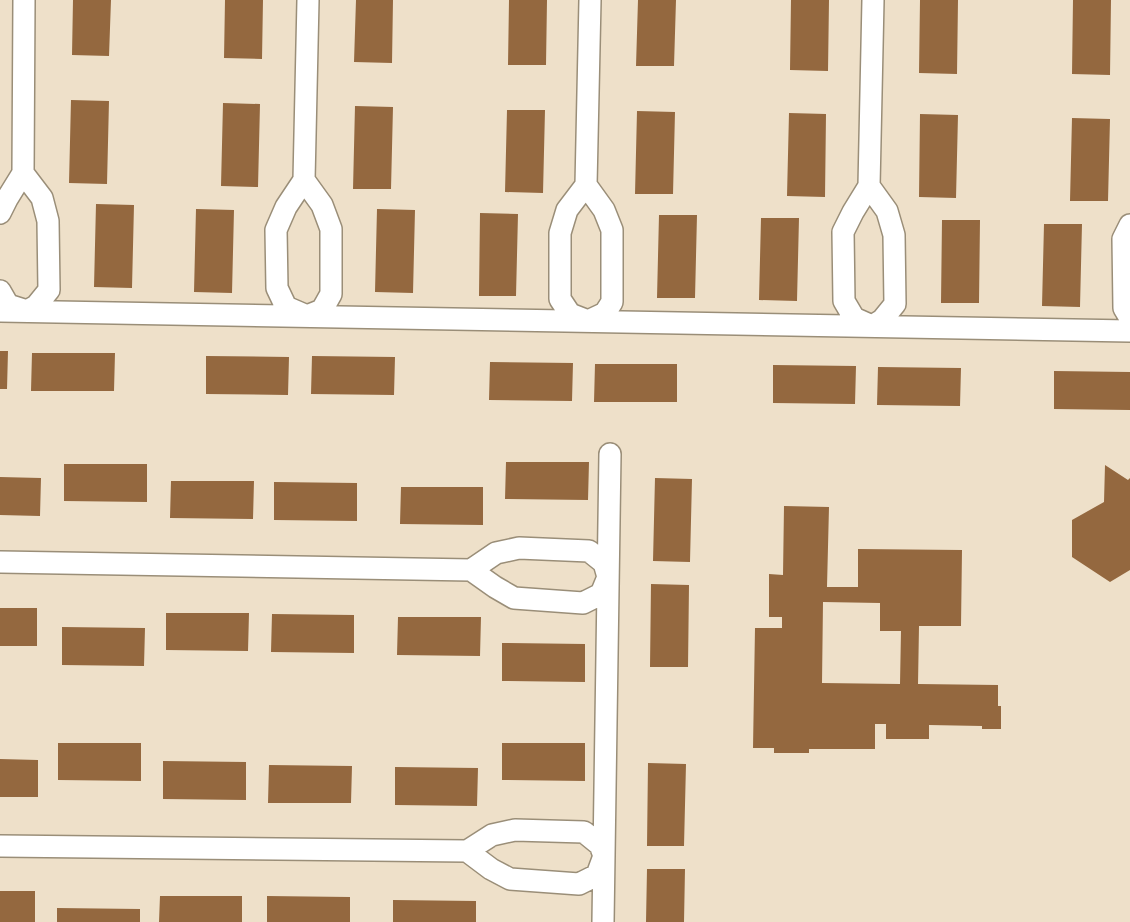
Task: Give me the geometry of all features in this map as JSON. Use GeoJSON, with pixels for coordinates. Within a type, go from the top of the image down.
{"type":"FeatureCollection","features":[{"type":"Feature","properties":{"kind":"street"},"geometry":{"type":"LineString","coordinates":[[0,213],[23,173],[24,0]]}},
{"type":"Feature","properties":{"kind":"street"},"geometry":{"type":"LineString","coordinates":[[304,180],[322,205],[331,229],[331,294],[322,310],[307,316],[286,307],[277,288],[276,230],[286,207],[304,180],[308,0]]}},
{"type":"Feature","properties":{"kind":"street"},"geometry":{"type":"LineString","coordinates":[[586,185],[604,210],[612,230],[612,302],[605,313],[588,321],[570,314],[560,299],[560,233],[567,210],[586,185],[590,0]]}},
{"type":"Feature","properties":{"kind":"street"},"geometry":{"type":"LineString","coordinates":[[872,326],[854,318],[844,301],[843,232],[869,186],[873,0]]}},
{"type":"Feature","properties":{"kind":"street"},"geometry":{"type":"LineString","coordinates":[[0,291],[8,305],[27,311],[36,306],[50,290],[48,221],[42,198],[23,173]]}},
{"type":"Feature","properties":{"kind":"street"},"geometry":{"type":"LineString","coordinates":[[869,186],[887,211],[894,235],[895,304],[882,320],[872,326]]}},
{"type":"Feature","properties":{"kind":"street"},"geometry":{"type":"LineString","coordinates":[[1130,225],[1123,239],[1124,308],[1130,318]]}},
{"type":"Feature","properties":{"kind":"street"},"geometry":{"type":"LineString","coordinates":[[0,311],[1130,331]]}},
{"type":"Feature","properties":{"kind":"street"},"geometry":{"type":"LineString","coordinates":[[603,922],[610,454]]}},
{"type":"Feature","properties":{"kind":"street"},"geometry":{"type":"LineString","coordinates":[[0,562],[471,570],[496,554],[519,548],[589,550],[604,563],[608,577],[601,594],[584,603],[514,598],[471,570]]}},
{"type":"Feature","properties":{"kind":"street"},"geometry":{"type":"LineString","coordinates":[[0,846],[467,851],[492,835],[515,830],[584,832],[600,845],[604,856],[597,875],[579,884],[510,879],[491,869],[467,851]]}},
{"type":"Feature","properties":{"kind":"building"},"geometry":{"type":"Polygon","coordinates":[[[73,0],[111,0],[109,56],[72,55],[73,0]]]}},
{"type":"Feature","properties":{"kind":"building"},"geometry":{"type":"Polygon","coordinates":[[[225,0],[263,0],[262,59],[224,58],[225,0]]]}},
{"type":"Feature","properties":{"kind":"building"},"geometry":{"type":"Polygon","coordinates":[[[356,0],[393,0],[392,63],[354,62],[356,0]]]}},
{"type":"Feature","properties":{"kind":"building"},"geometry":{"type":"Polygon","coordinates":[[[509,0],[547,0],[546,65],[508,65],[509,0]]]}},
{"type":"Feature","properties":{"kind":"building"},"geometry":{"type":"Polygon","coordinates":[[[638,0],[676,0],[674,66],[636,66],[638,0]]]}},
{"type":"Feature","properties":{"kind":"building"},"geometry":{"type":"Polygon","coordinates":[[[791,0],[829,0],[828,71],[790,70],[791,0]]]}},
{"type":"Feature","properties":{"kind":"building"},"geometry":{"type":"Polygon","coordinates":[[[920,0],[958,0],[957,74],[919,73],[920,0]]]}},
{"type":"Feature","properties":{"kind":"building"},"geometry":{"type":"Polygon","coordinates":[[[1073,0],[1111,0],[1110,75],[1072,74],[1073,0]]]}},
{"type":"Feature","properties":{"kind":"building"},"geometry":{"type":"Polygon","coordinates":[[[71,100],[109,101],[107,184],[69,183],[71,100]]]}},
{"type":"Feature","properties":{"kind":"building"},"geometry":{"type":"Polygon","coordinates":[[[223,103],[260,104],[258,187],[221,186],[223,103]]]}},
{"type":"Feature","properties":{"kind":"building"},"geometry":{"type":"Polygon","coordinates":[[[355,106],[393,107],[391,189],[353,189],[355,106]]]}},
{"type":"Feature","properties":{"kind":"building"},"geometry":{"type":"Polygon","coordinates":[[[507,110],[545,110],[543,193],[505,192],[507,110]]]}},
{"type":"Feature","properties":{"kind":"building"},"geometry":{"type":"Polygon","coordinates":[[[637,111],[675,112],[673,194],[635,194],[637,111]]]}},
{"type":"Feature","properties":{"kind":"building"},"geometry":{"type":"Polygon","coordinates":[[[789,113],[826,114],[825,197],[787,196],[789,113]]]}},
{"type":"Feature","properties":{"kind":"building"},"geometry":{"type":"Polygon","coordinates":[[[920,114],[958,115],[956,198],[919,197],[920,114]]]}},
{"type":"Feature","properties":{"kind":"building"},"geometry":{"type":"Polygon","coordinates":[[[1072,118],[1110,119],[1108,201],[1070,201],[1072,118]]]}},
{"type":"Feature","properties":{"kind":"building"},"geometry":{"type":"Polygon","coordinates":[[[96,204],[134,205],[132,288],[94,287],[96,204]]]}},
{"type":"Feature","properties":{"kind":"building"},"geometry":{"type":"Polygon","coordinates":[[[196,209],[234,210],[232,293],[194,292],[196,209]]]}},
{"type":"Feature","properties":{"kind":"building"},"geometry":{"type":"Polygon","coordinates":[[[377,209],[415,210],[413,293],[375,292],[377,209]]]}},
{"type":"Feature","properties":{"kind":"building"},"geometry":{"type":"Polygon","coordinates":[[[480,213],[518,214],[516,296],[479,296],[480,213]]]}},
{"type":"Feature","properties":{"kind":"building"},"geometry":{"type":"Polygon","coordinates":[[[659,215],[697,215],[695,298],[657,298],[659,215]]]}},
{"type":"Feature","properties":{"kind":"building"},"geometry":{"type":"Polygon","coordinates":[[[761,218],[799,218],[797,301],[759,300],[761,218]]]}},
{"type":"Feature","properties":{"kind":"building"},"geometry":{"type":"Polygon","coordinates":[[[942,220],[980,220],[979,303],[941,303],[942,220]]]}},
{"type":"Feature","properties":{"kind":"building"},"geometry":{"type":"Polygon","coordinates":[[[1044,224],[1082,224],[1080,307],[1042,306],[1044,224]]]}},
{"type":"Feature","properties":{"kind":"building"},"geometry":{"type":"Polygon","coordinates":[[[0,351],[8,351],[7,389],[0,389],[0,351]]]}},
{"type":"Feature","properties":{"kind":"building"},"geometry":{"type":"Polygon","coordinates":[[[32,353],[115,353],[114,391],[31,391],[32,353]]]}},
{"type":"Feature","properties":{"kind":"building"},"geometry":{"type":"Polygon","coordinates":[[[206,356],[289,357],[288,395],[206,394],[206,356]]]}},
{"type":"Feature","properties":{"kind":"building"},"geometry":{"type":"Polygon","coordinates":[[[312,356],[395,357],[394,395],[311,394],[312,356]]]}},
{"type":"Feature","properties":{"kind":"building"},"geometry":{"type":"Polygon","coordinates":[[[490,362],[573,363],[572,401],[489,400],[490,362]]]}},
{"type":"Feature","properties":{"kind":"building"},"geometry":{"type":"Polygon","coordinates":[[[595,364],[677,364],[677,402],[594,402],[595,364]]]}},
{"type":"Feature","properties":{"kind":"building"},"geometry":{"type":"Polygon","coordinates":[[[773,365],[856,366],[855,404],[773,403],[773,365]]]}},
{"type":"Feature","properties":{"kind":"building"},"geometry":{"type":"Polygon","coordinates":[[[878,367],[961,368],[960,406],[877,405],[878,367]]]}},
{"type":"Feature","properties":{"kind":"building"},"geometry":{"type":"Polygon","coordinates":[[[1054,371],[1130,372],[1130,410],[1054,409],[1054,371]]]}},
{"type":"Feature","properties":{"kind":"building"},"geometry":{"type":"Polygon","coordinates":[[[506,462],[589,462],[588,500],[505,499],[506,462]]]}},
{"type":"Feature","properties":{"kind":"building"},"geometry":{"type":"Polygon","coordinates":[[[64,464],[147,464],[147,502],[64,501],[64,464]]]}},
{"type":"Feature","properties":{"kind":"building"},"geometry":{"type":"Polygon","coordinates":[[[1105,465],[1128,480],[1130,478],[1130,570],[1110,582],[1072,557],[1072,520],[1104,502],[1105,465]]]}},
{"type":"Feature","properties":{"kind":"building"},"geometry":{"type":"Polygon","coordinates":[[[0,477],[41,478],[40,516],[0,515],[0,477]]]}},
{"type":"Feature","properties":{"kind":"building"},"geometry":{"type":"Polygon","coordinates":[[[655,478],[692,479],[690,562],[653,561],[655,478]]]}},
{"type":"Feature","properties":{"kind":"building"},"geometry":{"type":"Polygon","coordinates":[[[171,481],[254,481],[253,519],[170,518],[171,481]]]}},
{"type":"Feature","properties":{"kind":"building"},"geometry":{"type":"Polygon","coordinates":[[[274,482],[357,483],[357,521],[274,520],[274,482]]]}},
{"type":"Feature","properties":{"kind":"building"},"geometry":{"type":"Polygon","coordinates":[[[401,487],[483,487],[483,525],[400,524],[401,487]]]}},
{"type":"Feature","properties":{"kind":"building"},"geometry":{"type":"Polygon","coordinates":[[[784,506],[829,507],[827,587],[858,587],[858,549],[962,550],[961,626],[919,626],[918,684],[998,685],[998,706],[1001,706],[1001,729],[982,729],[982,726],[929,725],[929,739],[886,739],[886,724],[875,724],[875,749],[809,749],[809,753],[774,753],[774,748],[753,748],[755,628],[782,628],[782,617],[769,617],[769,574],[783,575],[784,506]],[[823,602],[822,683],[900,684],[901,631],[880,631],[880,603],[823,602]]]}},
{"type":"Feature","properties":{"kind":"building"},"geometry":{"type":"Polygon","coordinates":[[[651,584],[689,585],[688,667],[650,667],[651,584]]]}},
{"type":"Feature","properties":{"kind":"building"},"geometry":{"type":"Polygon","coordinates":[[[0,608],[37,608],[37,646],[0,646],[0,608]]]}},
{"type":"Feature","properties":{"kind":"building"},"geometry":{"type":"Polygon","coordinates":[[[166,613],[249,613],[248,651],[166,650],[166,613]]]}},
{"type":"Feature","properties":{"kind":"building"},"geometry":{"type":"Polygon","coordinates":[[[272,614],[354,615],[354,653],[271,652],[272,614]]]}},
{"type":"Feature","properties":{"kind":"building"},"geometry":{"type":"Polygon","coordinates":[[[398,617],[481,617],[480,656],[397,655],[398,617]]]}},
{"type":"Feature","properties":{"kind":"building"},"geometry":{"type":"Polygon","coordinates":[[[62,627],[145,628],[144,666],[62,665],[62,627]]]}},
{"type":"Feature","properties":{"kind":"building"},"geometry":{"type":"Polygon","coordinates":[[[502,643],[585,644],[585,682],[502,681],[502,643]]]}},
{"type":"Feature","properties":{"kind":"building"},"geometry":{"type":"Polygon","coordinates":[[[58,743],[141,743],[141,781],[58,780],[58,743]]]}},
{"type":"Feature","properties":{"kind":"building"},"geometry":{"type":"Polygon","coordinates":[[[502,743],[585,743],[585,781],[502,780],[502,743]]]}},
{"type":"Feature","properties":{"kind":"building"},"geometry":{"type":"Polygon","coordinates":[[[0,759],[38,760],[38,797],[0,797],[0,759]]]}},
{"type":"Feature","properties":{"kind":"building"},"geometry":{"type":"Polygon","coordinates":[[[163,761],[246,762],[246,800],[163,799],[163,761]]]}},
{"type":"Feature","properties":{"kind":"building"},"geometry":{"type":"Polygon","coordinates":[[[648,763],[686,764],[684,846],[647,846],[648,763]]]}},
{"type":"Feature","properties":{"kind":"building"},"geometry":{"type":"Polygon","coordinates":[[[269,765],[352,766],[351,803],[268,803],[269,765]]]}},
{"type":"Feature","properties":{"kind":"building"},"geometry":{"type":"Polygon","coordinates":[[[395,767],[478,768],[477,806],[395,805],[395,767]]]}},
{"type":"Feature","properties":{"kind":"building"},"geometry":{"type":"Polygon","coordinates":[[[647,869],[685,869],[684,922],[646,922],[647,869]]]}},
{"type":"Feature","properties":{"kind":"building"},"geometry":{"type":"Polygon","coordinates":[[[0,891],[35,891],[35,922],[0,922],[0,891]]]}},
{"type":"Feature","properties":{"kind":"building"},"geometry":{"type":"Polygon","coordinates":[[[160,896],[242,896],[242,922],[159,922],[160,896]]]}},
{"type":"Feature","properties":{"kind":"building"},"geometry":{"type":"Polygon","coordinates":[[[267,896],[350,897],[350,922],[267,922],[267,896]]]}},
{"type":"Feature","properties":{"kind":"building"},"geometry":{"type":"Polygon","coordinates":[[[393,900],[476,901],[476,922],[393,922],[393,900]]]}},
{"type":"Feature","properties":{"kind":"building"},"geometry":{"type":"Polygon","coordinates":[[[57,908],[140,909],[140,922],[57,922],[57,908]]]}}]}
